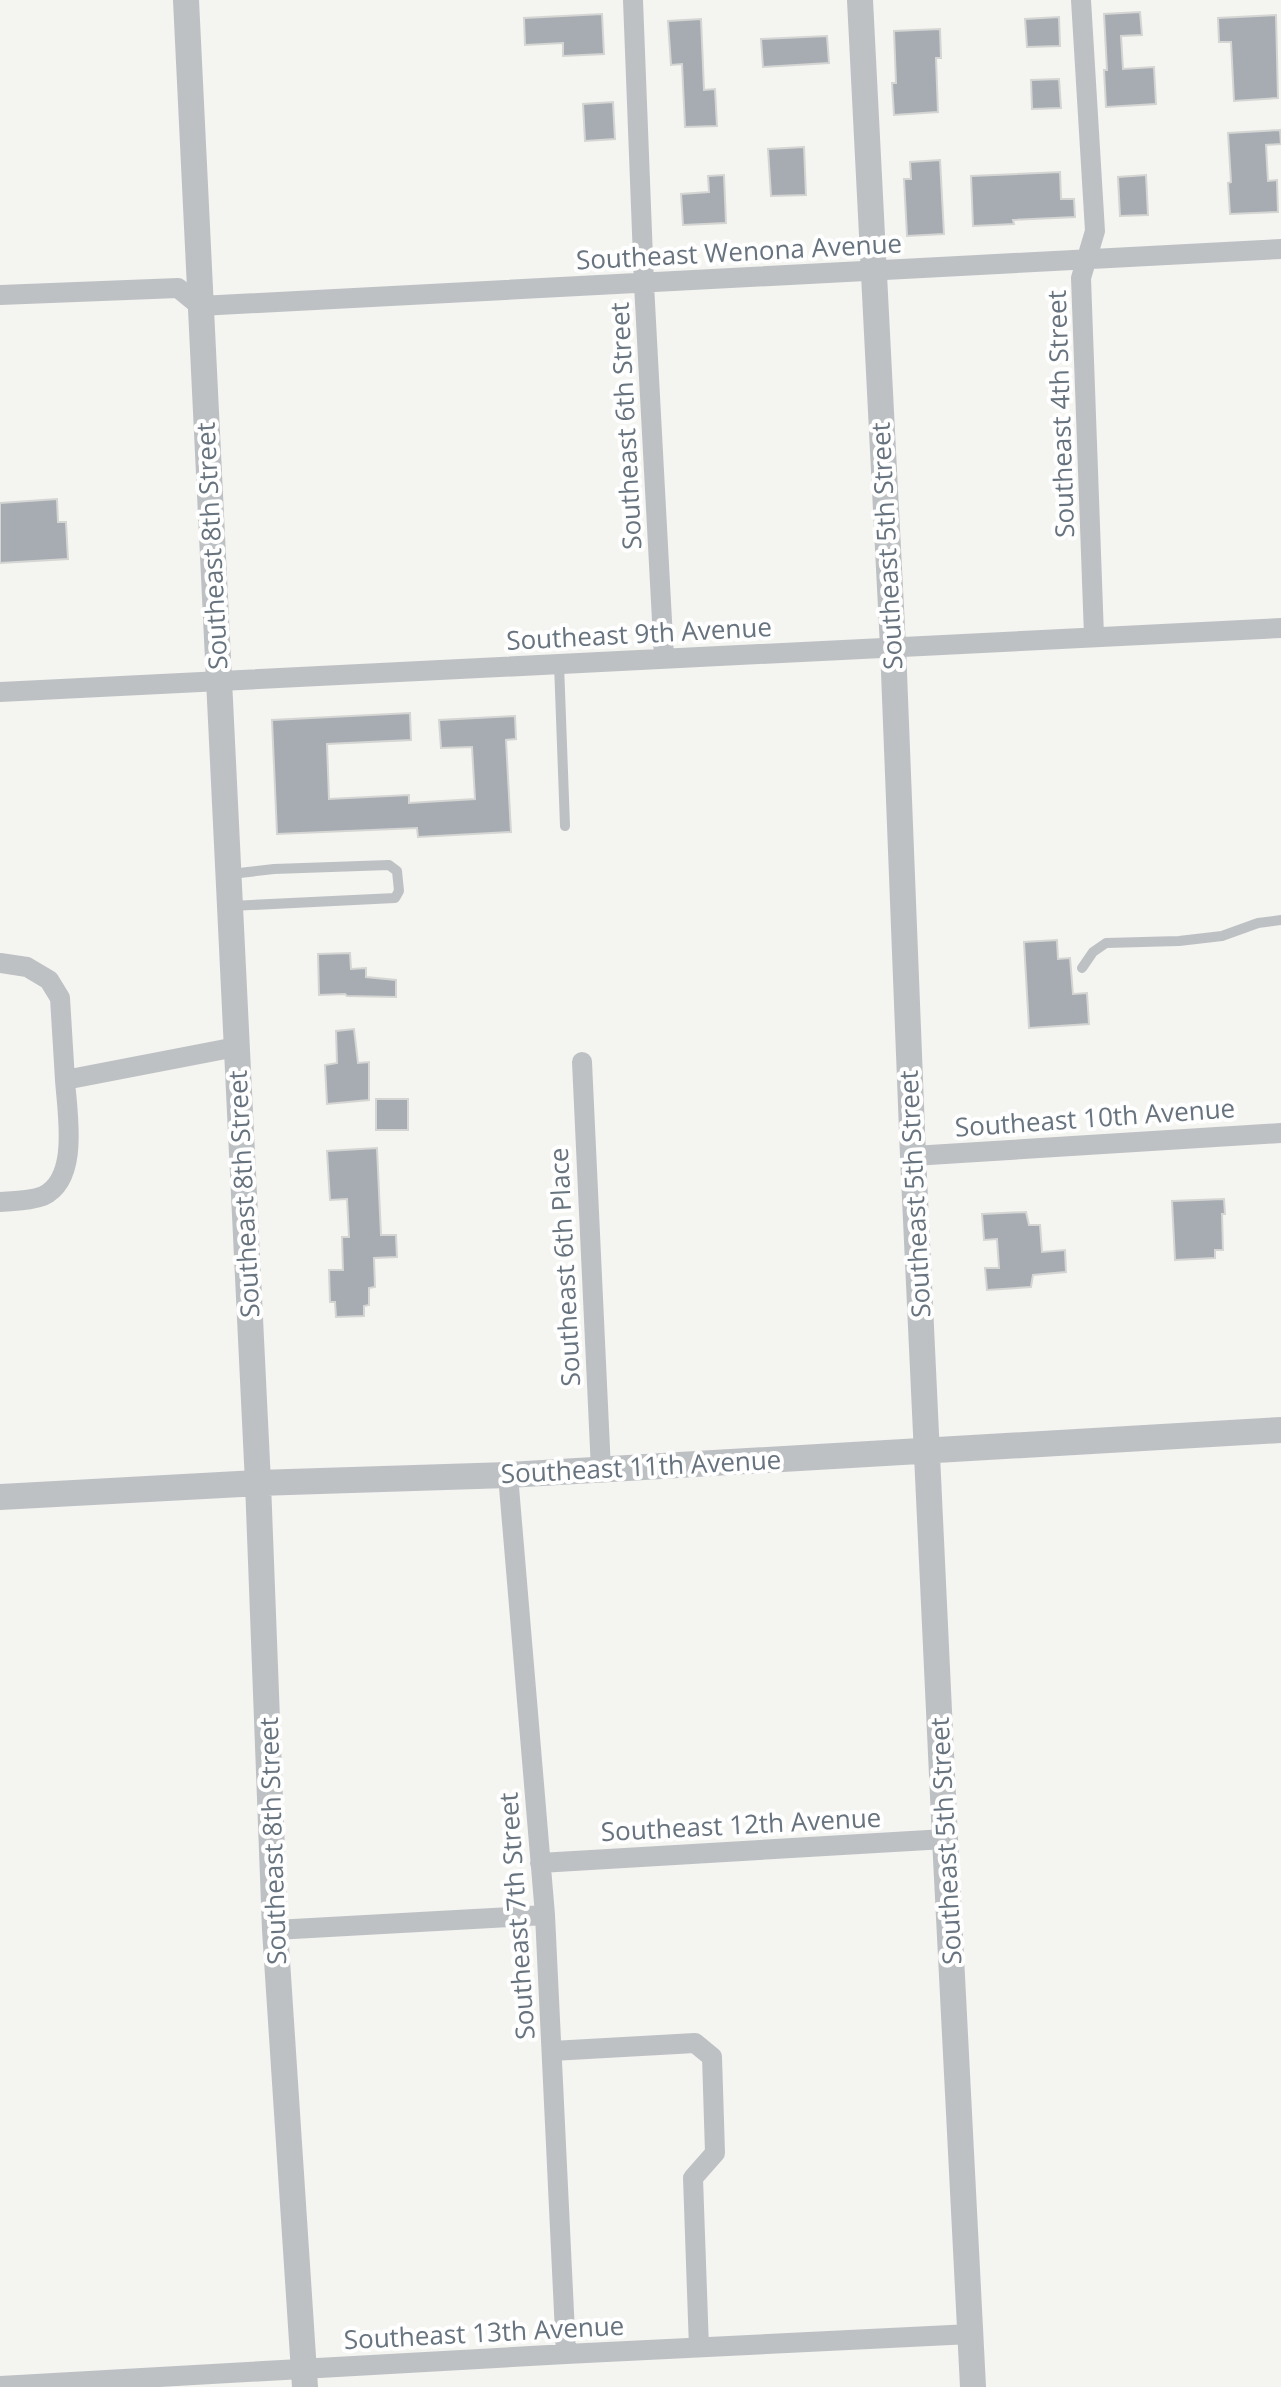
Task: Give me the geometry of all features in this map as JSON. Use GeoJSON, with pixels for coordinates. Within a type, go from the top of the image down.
{"type":"FeatureCollection","features":[{"type":"Feature","properties":{"kind":"street","name":"Southeast 8th Street"},"geometry":{"type":"LineString","coordinates":[[186,0],[258,1483],[275,1930],[304,2378]]}},
{"type":"Feature","properties":{"kind":"street","name":"Southeast 6th Street"},"geometry":{"type":"LineString","coordinates":[[633,0],[664,658]]}},
{"type":"Feature","properties":{"kind":"street","name":"Southeast 5th Street"},"geometry":{"type":"LineString","coordinates":[[860,0],[973,2387]]}},
{"type":"Feature","properties":{"kind":"street","name":"Southeast 4th Street"},"geometry":{"type":"LineString","coordinates":[[1081,0],[1095,231],[1081,278],[1094,636]]}},
{"type":"Feature","properties":{"kind":"street","name":"Southeast Wenona Avenue"},"geometry":{"type":"LineString","coordinates":[[200,306],[1281,249]]}},
{"type":"Feature","properties":{"kind":"street"},"geometry":{"type":"LineString","coordinates":[[0,295],[178,288],[200,306]]}},
{"type":"Feature","properties":{"kind":"street","name":"Southeast 9th Avenue"},"geometry":{"type":"LineString","coordinates":[[0,692],[1281,628]]}},
{"type":"Feature","properties":{"kind":"street"},"geometry":{"type":"LineString","coordinates":[[0,963],[27,967],[49,980],[60,998],[69,1159],[60,1180],[45,1195],[23,1201],[0,1202]]}},
{"type":"Feature","properties":{"kind":"street"},"geometry":{"type":"LineString","coordinates":[[65,1080],[236,1047]]}},
{"type":"Feature","properties":{"kind":"street","name":"Southeast 6th Place"},"geometry":{"type":"LineString","coordinates":[[582,1062],[601,1470]]}},
{"type":"Feature","properties":{"kind":"street","name":"Southeast 10th Avenue"},"geometry":{"type":"LineString","coordinates":[[913,1156],[1281,1133]]}},
{"type":"Feature","properties":{"kind":"street","name":"Southeast 11th Avenue"},"geometry":{"type":"LineString","coordinates":[[0,1497],[258,1483],[508,1475],[1281,1430]]}},
{"type":"Feature","properties":{"kind":"street","name":"Southeast 7th Street"},"geometry":{"type":"LineString","coordinates":[[508,1475],[545,1915],[566,2354]]}},
{"type":"Feature","properties":{"kind":"street","name":"Southeast 12th Avenue"},"geometry":{"type":"LineString","coordinates":[[540,1863],[945,1839]]}},
{"type":"Feature","properties":{"kind":"street"},"geometry":{"type":"LineString","coordinates":[[275,1930],[545,1915]]}},
{"type":"Feature","properties":{"kind":"street"},"geometry":{"type":"LineString","coordinates":[[552,2051],[695,2043],[712,2057],[715,2153],[693,2178],[699,2348]]}},
{"type":"Feature","properties":{"kind":"street","name":"Southeast 13th Avenue"},"geometry":{"type":"LineString","coordinates":[[0,2386],[304,2378],[566,2354],[971,2334]]}},
{"type":"Feature","properties":{"kind":"lane"},"geometry":{"type":"LineString","coordinates":[[559,664],[565,826]]}},
{"type":"Feature","properties":{"kind":"lane"},"geometry":{"type":"LineString","coordinates":[[228,874],[274,869],[389,865],[397,871],[399,891],[395,898],[229,906]]}},
{"type":"Feature","properties":{"kind":"lane"},"geometry":{"type":"LineString","coordinates":[[1082,968],[1093,952],[1106,943],[1179,941],[1222,936],[1258,923],[1281,920]]}},
{"type":"Feature","properties":{"kind":"building"},"geometry":{"type":"Polygon","coordinates":[[[1140,12],[1142,35],[1121,36],[1123,69],[1154,67],[1156,104],[1106,107],[1104,14],[1140,12]]]}},
{"type":"Feature","properties":{"kind":"building"},"geometry":{"type":"Polygon","coordinates":[[[602,14],[604,54],[563,56],[563,43],[525,45],[524,18],[602,14]]]}},
{"type":"Feature","properties":{"kind":"building"},"geometry":{"type":"Polygon","coordinates":[[[1276,15],[1278,98],[1234,101],[1231,42],[1219,42],[1218,18],[1276,15]]]}},
{"type":"Feature","properties":{"kind":"building"},"geometry":{"type":"Polygon","coordinates":[[[1059,17],[1060,46],[1027,47],[1025,19],[1059,17]]]}},
{"type":"Feature","properties":{"kind":"building"},"geometry":{"type":"Polygon","coordinates":[[[701,19],[704,90],[715,89],[717,126],[685,127],[682,64],[671,65],[668,21],[701,19]]]}},
{"type":"Feature","properties":{"kind":"building"},"geometry":{"type":"Polygon","coordinates":[[[940,29],[941,58],[936,58],[938,112],[894,115],[894,31],[940,29]]]}},
{"type":"Feature","properties":{"kind":"building"},"geometry":{"type":"Polygon","coordinates":[[[827,36],[829,63],[763,67],[761,39],[827,36]]]}},
{"type":"Feature","properties":{"kind":"building"},"geometry":{"type":"Polygon","coordinates":[[[1059,79],[1061,108],[1032,109],[1031,80],[1059,79]]]}},
{"type":"Feature","properties":{"kind":"building"},"geometry":{"type":"Polygon","coordinates":[[[613,102],[615,139],[585,141],[583,104],[613,102]]]}},
{"type":"Feature","properties":{"kind":"building"},"geometry":{"type":"Polygon","coordinates":[[[1280,130],[1281,144],[1266,145],[1268,181],[1277,180],[1278,212],[1230,214],[1228,133],[1280,130]]]}},
{"type":"Feature","properties":{"kind":"building"},"geometry":{"type":"Polygon","coordinates":[[[804,147],[806,195],[771,196],[768,149],[804,147]]]}},
{"type":"Feature","properties":{"kind":"building"},"geometry":{"type":"Polygon","coordinates":[[[940,160],[944,234],[907,236],[904,179],[911,179],[910,162],[940,160]]]}},
{"type":"Feature","properties":{"kind":"building"},"geometry":{"type":"Polygon","coordinates":[[[1060,172],[1061,199],[1074,199],[1075,217],[1013,220],[1014,224],[973,226],[971,176],[1060,172]]]}},
{"type":"Feature","properties":{"kind":"building"},"geometry":{"type":"Polygon","coordinates":[[[724,175],[726,223],[683,225],[681,194],[709,192],[708,176],[724,175]]]}},
{"type":"Feature","properties":{"kind":"building"},"geometry":{"type":"Polygon","coordinates":[[[1146,175],[1148,215],[1120,216],[1118,177],[1146,175]]]}},
{"type":"Feature","properties":{"kind":"building"},"geometry":{"type":"Polygon","coordinates":[[[57,499],[58,522],[66,522],[68,559],[0,563],[0,503],[57,499]]]}},
{"type":"Feature","properties":{"kind":"building"},"geometry":{"type":"Polygon","coordinates":[[[410,713],[411,740],[327,744],[329,799],[409,795],[409,803],[475,799],[472,747],[441,748],[439,720],[515,716],[516,739],[506,740],[511,832],[418,837],[417,828],[277,834],[272,720],[410,713]]]}},
{"type":"Feature","properties":{"kind":"building"},"geometry":{"type":"Polygon","coordinates":[[[1057,940],[1058,959],[1070,958],[1073,994],[1087,993],[1089,1024],[1029,1028],[1024,942],[1057,940]]]}},
{"type":"Feature","properties":{"kind":"building"},"geometry":{"type":"Polygon","coordinates":[[[350,953],[351,969],[366,968],[366,977],[396,980],[396,997],[319,995],[318,954],[350,953]]]}},
{"type":"Feature","properties":{"kind":"building"},"geometry":{"type":"Polygon","coordinates":[[[354,1029],[358,1063],[369,1062],[369,1100],[327,1104],[325,1065],[337,1063],[336,1031],[354,1029]]]}},
{"type":"Feature","properties":{"kind":"building"},"geometry":{"type":"Polygon","coordinates":[[[376,1099],[408,1099],[408,1130],[376,1130],[376,1099]]]}},
{"type":"Feature","properties":{"kind":"building"},"geometry":{"type":"Polygon","coordinates":[[[377,1148],[381,1235],[396,1235],[397,1257],[374,1258],[375,1287],[369,1288],[369,1305],[364,1306],[364,1316],[336,1317],[335,1302],[330,1302],[329,1270],[343,1270],[342,1237],[349,1237],[347,1199],[330,1200],[327,1151],[377,1148]]]}},
{"type":"Feature","properties":{"kind":"building"},"geometry":{"type":"Polygon","coordinates":[[[1224,1199],[1223,1250],[1215,1250],[1215,1258],[1175,1260],[1172,1201],[1224,1199]]]}},
{"type":"Feature","properties":{"kind":"building"},"geometry":{"type":"Polygon","coordinates":[[[1026,1212],[1029,1225],[1040,1225],[1042,1252],[1065,1250],[1066,1272],[1033,1275],[1031,1287],[987,1290],[985,1268],[999,1268],[997,1239],[984,1240],[982,1214],[1026,1212]]]}}]}
